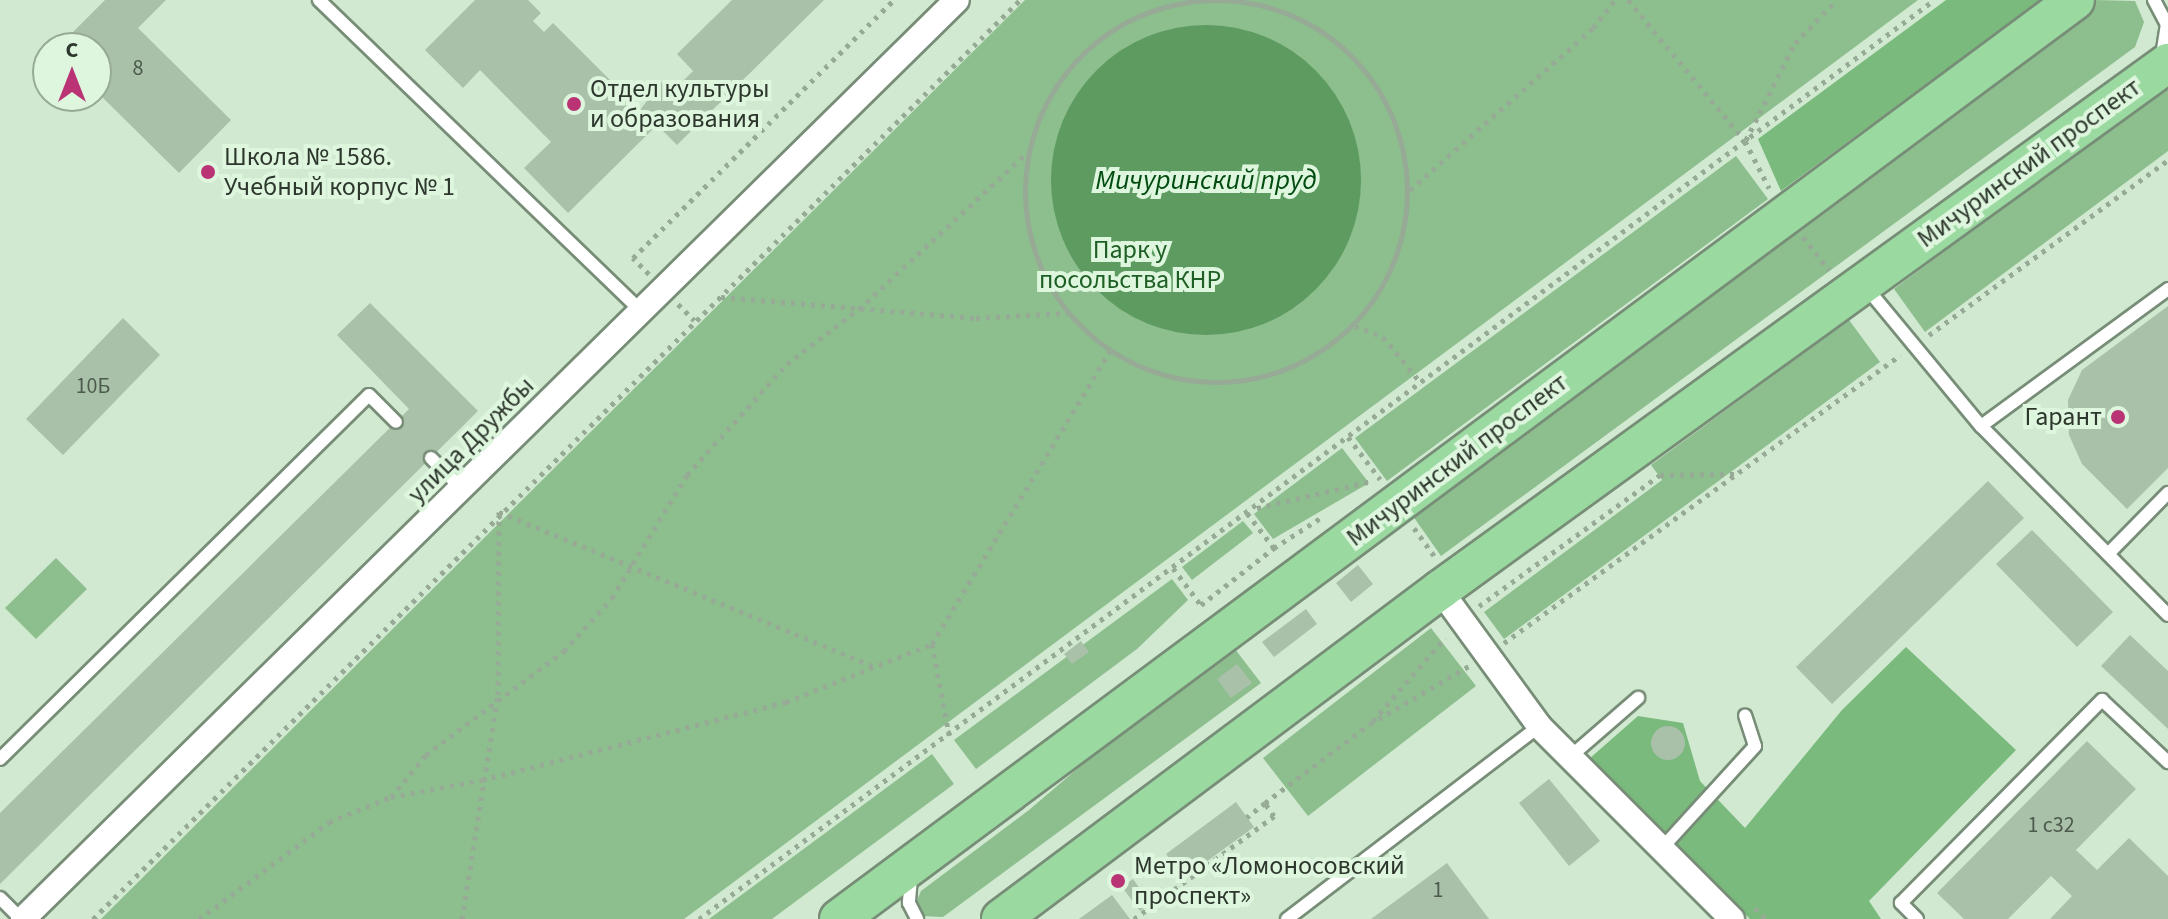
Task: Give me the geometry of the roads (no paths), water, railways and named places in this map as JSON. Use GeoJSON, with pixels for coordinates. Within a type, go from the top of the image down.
{"type":"FeatureCollection","features":[{"type":"Feature","properties":{"kind":"main road","name":"Мичуринский проспект"},"geometry":{"type":"LineString","coordinates":[[839,919],[2075,0]]}},
{"type":"Feature","properties":{"kind":"main road","name":"Мичуринский проспект"},"geometry":{"type":"LineString","coordinates":[[1001,919],[1448,592],[1848,280],[2160,68]]}},
{"type":"Feature","properties":{"kind":"street","name":"улица Дружбы"},"geometry":{"type":"LineString","coordinates":[[22,919],[957,0]]}},
{"type":"Feature","properties":{"kind":"street"},"geometry":{"type":"LineString","coordinates":[[1448,592],[1487,655],[1539,726],[1732,919]]}},
{"type":"Feature","properties":{"kind":"lane"},"geometry":{"type":"LineString","coordinates":[[319,0],[641,311]]}},
{"type":"Feature","properties":{"kind":"lane"},"geometry":{"type":"LineString","coordinates":[[2154,0],[2167,39],[2160,68]]}},
{"type":"Feature","properties":{"kind":"lane"},"geometry":{"type":"LineString","coordinates":[[1848,280],[1915,345],[1981,426],[2168,615]]}},
{"type":"Feature","properties":{"kind":"lane"},"geometry":{"type":"LineString","coordinates":[[1981,426],[2168,289]]}},
{"type":"Feature","properties":{"kind":"lane"},"geometry":{"type":"LineString","coordinates":[[0,759],[369,395],[396,422]]}},
{"type":"Feature","properties":{"kind":"lane"},"geometry":{"type":"LineString","coordinates":[[431,458],[462,489]]}},
{"type":"Feature","properties":{"kind":"lane"},"geometry":{"type":"LineString","coordinates":[[2108,554],[2168,493]]}},
{"type":"Feature","properties":{"kind":"lane"},"geometry":{"type":"LineString","coordinates":[[1571,756],[1638,698]]}},
{"type":"Feature","properties":{"kind":"lane"},"geometry":{"type":"LineString","coordinates":[[1917,919],[1901,903],[2102,700],[2168,762]]}},
{"type":"Feature","properties":{"kind":"lane"},"geometry":{"type":"LineString","coordinates":[[1662,848],[1755,746],[1745,716]]}},
{"type":"Feature","properties":{"kind":"lane"},"geometry":{"type":"LineString","coordinates":[[1293,917],[1539,726]]}},
{"type":"Feature","properties":{"kind":"lane"},"geometry":{"type":"LineString","coordinates":[[917,919],[908,890],[922,858]]}},
{"type":"Feature","properties":{"kind":"lane"},"geometry":{"type":"LineString","coordinates":[[0,898],[22,919]]}},
{"type":"Feature","properties":{"kind":"water","name":"Мичуринский пруд"},"geometry":{"type":"Polygon","coordinates":[[[1191,25],[1221,25],[1266,36],[1305,60],[1326,81],[1350,120],[1359,150],[1359,210],[1350,240],[1316,290],[1266,324],[1236,333],[1191,335],[1146,324],[1107,300],[1086,279],[1062,240],[1057,225],[1051,195],[1051,165],[1062,120],[1086,81],[1107,60],[1146,36],[1161,31],[1191,25]]]}},
{"type":"Feature","properties":{"kind":"place","name":"Отдел культуры и образования"},"geometry":{"type":"Point","coordinates":[574,104]}},
{"type":"Feature","properties":{"kind":"place","name":"Школа № 1586. Учебный корпус № 1"},"geometry":{"type":"Point","coordinates":[208,172]}},
{"type":"Feature","properties":{"kind":"place","name":"Гарант"},"geometry":{"type":"Point","coordinates":[2118,417]}},
{"type":"Feature","properties":{"kind":"place","name":"Метро «Ломоносовский проспект»"},"geometry":{"type":"Point","coordinates":[1118,881]}},
{"type":"Feature","properties":{"kind":"park label","name":"Парк у посольства КНР"},"geometry":{"type":"Point","coordinates":[1130,265]}}]}
